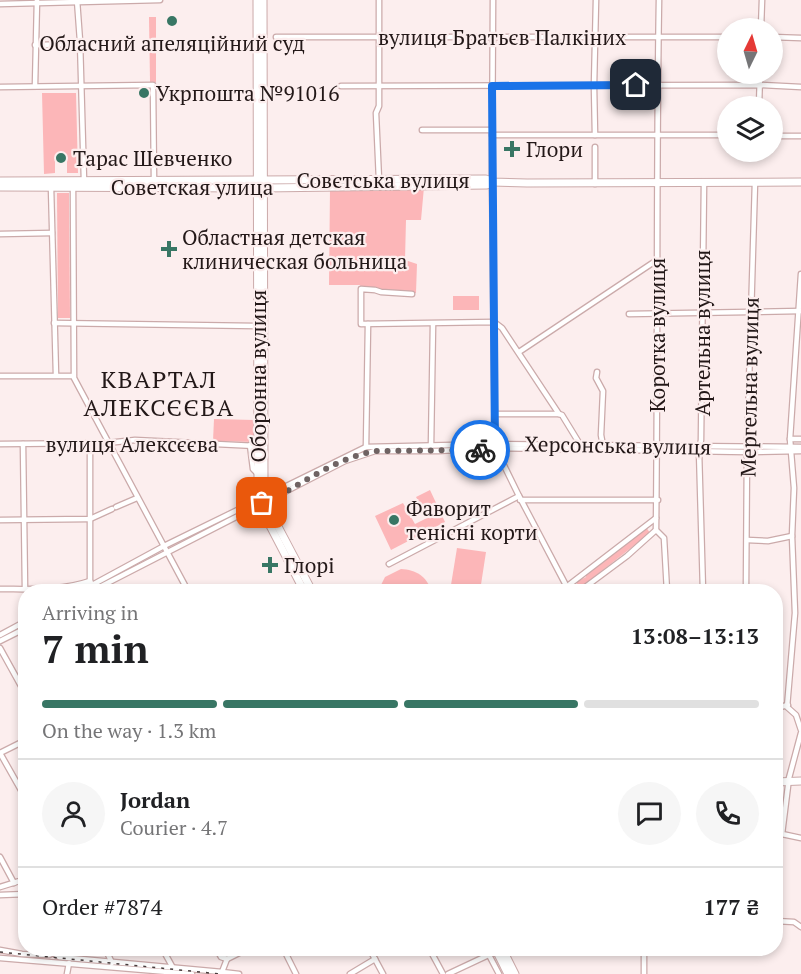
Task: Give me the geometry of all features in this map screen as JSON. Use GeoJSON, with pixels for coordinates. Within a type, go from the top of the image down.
{"type":"FeatureCollection","features":[{"type":"Feature","properties":{"kind":"main road"},"geometry":{"type":"LineString","coordinates":[[257,0],[261,184]]}},
{"type":"Feature","properties":{"kind":"main road"},"geometry":{"type":"LineString","coordinates":[[261,184],[263,0]]}},
{"type":"Feature","properties":{"kind":"main road"},"geometry":{"type":"LineString","coordinates":[[0,181],[50,184]]}},
{"type":"Feature","properties":{"kind":"main road","name":"Совєтська вулиця"},"geometry":{"type":"LineString","coordinates":[[73,184],[84,181],[379,183]]}},
{"type":"Feature","properties":{"kind":"main road"},"geometry":{"type":"LineString","coordinates":[[379,183],[487,185],[492,182]]}},
{"type":"Feature","properties":{"kind":"main road","name":"Совєтська вулиця"},"geometry":{"type":"LineString","coordinates":[[492,182],[595,184],[801,182]]}},
{"type":"Feature","properties":{"kind":"main road","name":"Советская улица"},"geometry":{"type":"LineString","coordinates":[[0,187],[50,184],[261,184]]}},
{"type":"Feature","properties":{"kind":"main road","name":"Оборонна вулиця"},"geometry":{"type":"LineString","coordinates":[[261,184],[258,474],[274,535],[300,584]]}},
{"type":"Feature","properties":{"kind":"main road","name":"Оборонна вулиця"},"geometry":{"type":"LineString","coordinates":[[257,445],[264,484],[264,500],[308,584]]}},
{"type":"Feature","properties":{"kind":"main road"},"geometry":{"type":"LineString","coordinates":[[783,781],[801,781]]}},
{"type":"Feature","properties":{"kind":"main road"},"geometry":{"type":"LineString","coordinates":[[502,956],[508,974]]}},
{"type":"Feature","properties":{"kind":"main road"},"geometry":{"type":"LineString","coordinates":[[504,956],[515,974]]}},
{"type":"Feature","properties":{"kind":"street"},"geometry":{"type":"LineString","coordinates":[[0,4],[160,0]]}},
{"type":"Feature","properties":{"kind":"street"},"geometry":{"type":"LineString","coordinates":[[379,0],[379,106],[376,113],[379,183]]}},
{"type":"Feature","properties":{"kind":"street"},"geometry":{"type":"LineString","coordinates":[[493,0],[492,182],[495,446],[565,584]]}},
{"type":"Feature","properties":{"kind":"street"},"geometry":{"type":"LineString","coordinates":[[595,135],[596,0]]}},
{"type":"Feature","properties":{"kind":"street","name":"Коротка вулиця"},"geometry":{"type":"LineString","coordinates":[[659,0],[656,184],[658,449],[656,530],[664,538],[667,584]]}},
{"type":"Feature","properties":{"kind":"street"},"geometry":{"type":"LineString","coordinates":[[761,18],[762,0]]}},
{"type":"Feature","properties":{"kind":"street"},"geometry":{"type":"LineString","coordinates":[[77,1],[84,181]]}},
{"type":"Feature","properties":{"kind":"street"},"geometry":{"type":"LineString","coordinates":[[35,86],[37,2]]}},
{"type":"Feature","properties":{"kind":"street","name":"вулиця Братьєв Палкіних"},"geometry":{"type":"LineString","coordinates":[[276,37],[717,37]]}},
{"type":"Feature","properties":{"kind":"street"},"geometry":{"type":"LineString","coordinates":[[783,37],[801,38]]}},
{"type":"Feature","properties":{"kind":"street"},"geometry":{"type":"LineString","coordinates":[[35,45],[80,44]]}},
{"type":"Feature","properties":{"kind":"street"},"geometry":{"type":"LineString","coordinates":[[0,87],[153,85],[154,181]]}},
{"type":"Feature","properties":{"kind":"street"},"geometry":{"type":"LineString","coordinates":[[341,86],[759,85],[801,87]]}},
{"type":"Feature","properties":{"kind":"street"},"geometry":{"type":"LineString","coordinates":[[759,85],[759,96]]}},
{"type":"Feature","properties":{"kind":"street"},"geometry":{"type":"LineString","coordinates":[[422,130],[595,135],[717,135]]}},
{"type":"Feature","properties":{"kind":"street"},"geometry":{"type":"LineString","coordinates":[[783,136],[801,136]]}},
{"type":"Feature","properties":{"kind":"street"},"geometry":{"type":"LineString","coordinates":[[595,147],[595,184]]}},
{"type":"Feature","properties":{"kind":"street","name":"Артельна вулиця"},"geometry":{"type":"LineString","coordinates":[[703,584],[700,449],[704,182]]}},
{"type":"Feature","properties":{"kind":"street","name":"Мергельна вулиця"},"geometry":{"type":"LineString","coordinates":[[746,584],[750,313],[755,182]]}},
{"type":"Feature","properties":{"kind":"street"},"geometry":{"type":"LineString","coordinates":[[50,184],[56,375]]}},
{"type":"Feature","properties":{"kind":"street"},"geometry":{"type":"LineString","coordinates":[[73,184],[73,376],[184,584]]}},
{"type":"Feature","properties":{"kind":"street"},"geometry":{"type":"LineString","coordinates":[[0,234],[52,233]]}},
{"type":"Feature","properties":{"kind":"street"},"geometry":{"type":"LineString","coordinates":[[519,352],[657,260]]}},
{"type":"Feature","properties":{"kind":"street"},"geometry":{"type":"LineString","coordinates":[[783,826],[789,781],[801,731],[799,716],[788,705],[795,611],[792,536],[794,495],[790,439],[801,274]]}},
{"type":"Feature","properties":{"kind":"street"},"geometry":{"type":"LineString","coordinates":[[412,294],[361,289],[361,324],[494,322],[502,328],[519,352],[581,446]]}},
{"type":"Feature","properties":{"kind":"street"},"geometry":{"type":"LineString","coordinates":[[628,314],[800,311]]}},
{"type":"Feature","properties":{"kind":"street"},"geometry":{"type":"LineString","coordinates":[[54,323],[261,326]]}},
{"type":"Feature","properties":{"kind":"street"},"geometry":{"type":"LineString","coordinates":[[366,447],[368,324]]}},
{"type":"Feature","properties":{"kind":"street"},"geometry":{"type":"LineString","coordinates":[[431,446],[433,324]]}},
{"type":"Feature","properties":{"kind":"street"},"geometry":{"type":"LineString","coordinates":[[597,372],[596,378],[603,391],[601,435],[603,446]]}},
{"type":"Feature","properties":{"kind":"street"},"geometry":{"type":"LineString","coordinates":[[0,376],[73,376]]}},
{"type":"Feature","properties":{"kind":"street"},"geometry":{"type":"LineString","coordinates":[[495,414],[559,414]]}},
{"type":"Feature","properties":{"kind":"street"},"geometry":{"type":"LineString","coordinates":[[790,439],[801,439]]}},
{"type":"Feature","properties":{"kind":"street","name":"вулиця Алексєєва"},"geometry":{"type":"LineString","coordinates":[[0,444],[107,443],[135,440],[257,445]]}},
{"type":"Feature","properties":{"kind":"street"},"geometry":{"type":"LineString","coordinates":[[90,443],[92,584]]}},
{"type":"Feature","properties":{"kind":"street"},"geometry":{"type":"LineString","coordinates":[[23,444],[25,584]]}},
{"type":"Feature","properties":{"kind":"street","name":"Херсонська вулиця"},"geometry":{"type":"LineString","coordinates":[[264,500],[366,453],[495,446],[801,449]]}},
{"type":"Feature","properties":{"kind":"street","name":"Херсонська вулиця"},"geometry":{"type":"LineString","coordinates":[[264,500],[366,447],[603,446],[658,449]]}},
{"type":"Feature","properties":{"kind":"street"},"geometry":{"type":"LineString","coordinates":[[794,495],[801,494]]}},
{"type":"Feature","properties":{"kind":"street"},"geometry":{"type":"LineString","coordinates":[[0,520],[90,519],[138,498]]}},
{"type":"Feature","properties":{"kind":"street"},"geometry":{"type":"LineString","coordinates":[[389,564],[520,498],[658,500]]}},
{"type":"Feature","properties":{"kind":"street"},"geometry":{"type":"LineString","coordinates":[[99,584],[164,546],[264,500]]}},
{"type":"Feature","properties":{"kind":"street"},"geometry":{"type":"LineString","coordinates":[[100,584],[167,552],[264,500]]}},
{"type":"Feature","properties":{"kind":"street"},"geometry":{"type":"LineString","coordinates":[[574,584],[656,517]]}},
{"type":"Feature","properties":{"kind":"street"},"geometry":{"type":"LineString","coordinates":[[589,584],[627,556],[656,530]]}},
{"type":"Feature","properties":{"kind":"street"},"geometry":{"type":"LineString","coordinates":[[747,540],[768,541],[792,536]]}},
{"type":"Feature","properties":{"kind":"street"},"geometry":{"type":"LineString","coordinates":[[0,589],[18,589]]}},
{"type":"Feature","properties":{"kind":"street"},"geometry":{"type":"LineString","coordinates":[[795,611],[801,610]]}},
{"type":"Feature","properties":{"kind":"street"},"geometry":{"type":"LineString","coordinates":[[0,635],[18,625]]}},
{"type":"Feature","properties":{"kind":"street"},"geometry":{"type":"LineString","coordinates":[[0,641],[18,632]]}},
{"type":"Feature","properties":{"kind":"street"},"geometry":{"type":"LineString","coordinates":[[0,648],[18,681]]}},
{"type":"Feature","properties":{"kind":"street"},"geometry":{"type":"LineString","coordinates":[[783,706],[788,705]]}},
{"type":"Feature","properties":{"kind":"street"},"geometry":{"type":"LineString","coordinates":[[18,744],[0,753],[18,785]]}},
{"type":"Feature","properties":{"kind":"street"},"geometry":{"type":"LineString","coordinates":[[783,834],[801,838]]}},
{"type":"Feature","properties":{"kind":"street"},"geometry":{"type":"LineString","coordinates":[[0,857],[14,883]]}},
{"type":"Feature","properties":{"kind":"street"},"geometry":{"type":"LineString","coordinates":[[0,887],[18,882]]}},
{"type":"Feature","properties":{"kind":"street"},"geometry":{"type":"LineString","coordinates":[[0,895],[18,896]]}},
{"type":"Feature","properties":{"kind":"street"},"geometry":{"type":"LineString","coordinates":[[783,921],[794,922],[801,927]]}},
{"type":"Feature","properties":{"kind":"street"},"geometry":{"type":"LineString","coordinates":[[0,950],[18,952]]}},
{"type":"Feature","properties":{"kind":"street"},"geometry":{"type":"LineString","coordinates":[[58,956],[238,974]]}},
{"type":"Feature","properties":{"kind":"street"},"geometry":{"type":"LineString","coordinates":[[109,956],[112,963]]}},
{"type":"Feature","properties":{"kind":"street"},"geometry":{"type":"LineString","coordinates":[[166,956],[173,968]]}},
{"type":"Feature","properties":{"kind":"street"},"geometry":{"type":"LineString","coordinates":[[220,956],[227,959]]}},
{"type":"Feature","properties":{"kind":"street"},"geometry":{"type":"LineString","coordinates":[[222,972],[227,959],[233,956]]}},
{"type":"Feature","properties":{"kind":"street"},"geometry":{"type":"LineString","coordinates":[[287,956],[296,974]]}},
{"type":"Feature","properties":{"kind":"street"},"geometry":{"type":"LineString","coordinates":[[373,956],[382,974]]}},
{"type":"Feature","properties":{"kind":"street"},"geometry":{"type":"LineString","coordinates":[[434,956],[445,974],[487,956]]}},
{"type":"Feature","properties":{"kind":"street"},"geometry":{"type":"LineString","coordinates":[[490,956],[499,974]]}},
{"type":"Feature","properties":{"kind":"street"},"geometry":{"type":"LineString","coordinates":[[644,956],[644,974]]}},
{"type":"Feature","properties":{"kind":"street"},"geometry":{"type":"LineString","coordinates":[[0,958],[192,974]]}},
{"type":"Feature","properties":{"kind":"street"},"geometry":{"type":"LineString","coordinates":[[350,974],[375,959]]}},
{"type":"Feature","properties":{"kind":"street"},"geometry":{"type":"LineString","coordinates":[[67,974],[69,963]]}},
{"type":"Feature","properties":{"kind":"shaded area"},"geometry":{"type":"Polygon","coordinates":[[[149,17],[156,17],[156,82],[150,82],[149,17]]]}},
{"type":"Feature","properties":{"kind":"shaded area"},"geometry":{"type":"Polygon","coordinates":[[[42,93],[76,93],[78,173],[67,173],[67,155],[55,155],[55,173],[44,174],[42,93]]]}},
{"type":"Feature","properties":{"kind":"shaded area"},"geometry":{"type":"Polygon","coordinates":[[[424,187],[421,220],[406,220],[405,260],[417,264],[416,293],[389,293],[361,288],[360,285],[329,285],[330,188],[424,187]]]}},
{"type":"Feature","properties":{"kind":"shaded area"},"geometry":{"type":"Polygon","coordinates":[[[57,193],[69,193],[70,318],[58,318],[57,193]]]}},
{"type":"Feature","properties":{"kind":"shaded area"},"geometry":{"type":"Polygon","coordinates":[[[453,296],[479,296],[479,310],[453,310],[453,296]]]}},
{"type":"Feature","properties":{"kind":"shaded area"},"geometry":{"type":"Polygon","coordinates":[[[214,419],[254,420],[254,442],[213,441],[214,419]]]}},
{"type":"Feature","properties":{"kind":"shaded area","name":"Фаворит тенісні корти"},"geometry":{"type":"Polygon","coordinates":[[[430,490],[445,522],[391,550],[375,516],[403,503],[415,524],[427,518],[416,497],[430,490]]]}},
{"type":"Feature","properties":{"kind":"shaded area"},"geometry":{"type":"Polygon","coordinates":[[[646,527],[650,533],[585,584],[577,584],[576,582],[586,577],[586,574],[646,527]]]}},
{"type":"Feature","properties":{"kind":"shaded area"},"geometry":{"type":"Polygon","coordinates":[[[457,548],[486,552],[481,584],[451,584],[457,548]]]}},
{"type":"Feature","properties":{"kind":"shaded area"},"geometry":{"type":"Polygon","coordinates":[[[401,569],[420,575],[428,584],[382,584],[385,577],[401,569]]]}},
{"type":"Feature","properties":{"kind":"railway"},"geometry":{"type":"LineString","coordinates":[[0,952],[18,954]]}},
{"type":"Feature","properties":{"kind":"railway"},"geometry":{"type":"LineString","coordinates":[[40,956],[220,974]]}},
{"type":"Feature","properties":{"kind":"way so far"},"geometry":{"type":"LineString","coordinates":[[262,503],[262,505],[311,478],[366,453],[480,450]]}},
{"type":"Feature","properties":{"kind":"place","name":"Обласний апеляційний суд"},"geometry":{"type":"Point","coordinates":[172,21]}},
{"type":"Feature","properties":{"kind":"place","name":"Укрпошта №91016"},"geometry":{"type":"Point","coordinates":[144,93]}},
{"type":"Feature","properties":{"kind":"place","name":"Глори"},"geometry":{"type":"Point","coordinates":[512,149]}},
{"type":"Feature","properties":{"kind":"place","name":"Тарас Шевченко"},"geometry":{"type":"Point","coordinates":[61,158]}},
{"type":"Feature","properties":{"kind":"place","name":"Областная детская клиническая больница"},"geometry":{"type":"Point","coordinates":[169,249]}},
{"type":"Feature","properties":{"kind":"place","name":"Фаворит тенісні корти"},"geometry":{"type":"Point","coordinates":[394,520]}},
{"type":"Feature","properties":{"kind":"place","name":"Глорі"},"geometry":{"type":"Point","coordinates":[270,565]}},
{"type":"Feature","properties":{"kind":"district","name":"КВАРТАЛ АЛЕКСЄЄВА"},"geometry":{"type":"Point","coordinates":[159,393]}},
{"type":"Feature","properties":{"kind":"route"},"geometry":{"type":"LineString","coordinates":[[480,450],[495,448],[492,86],[636,85]]}}]}
